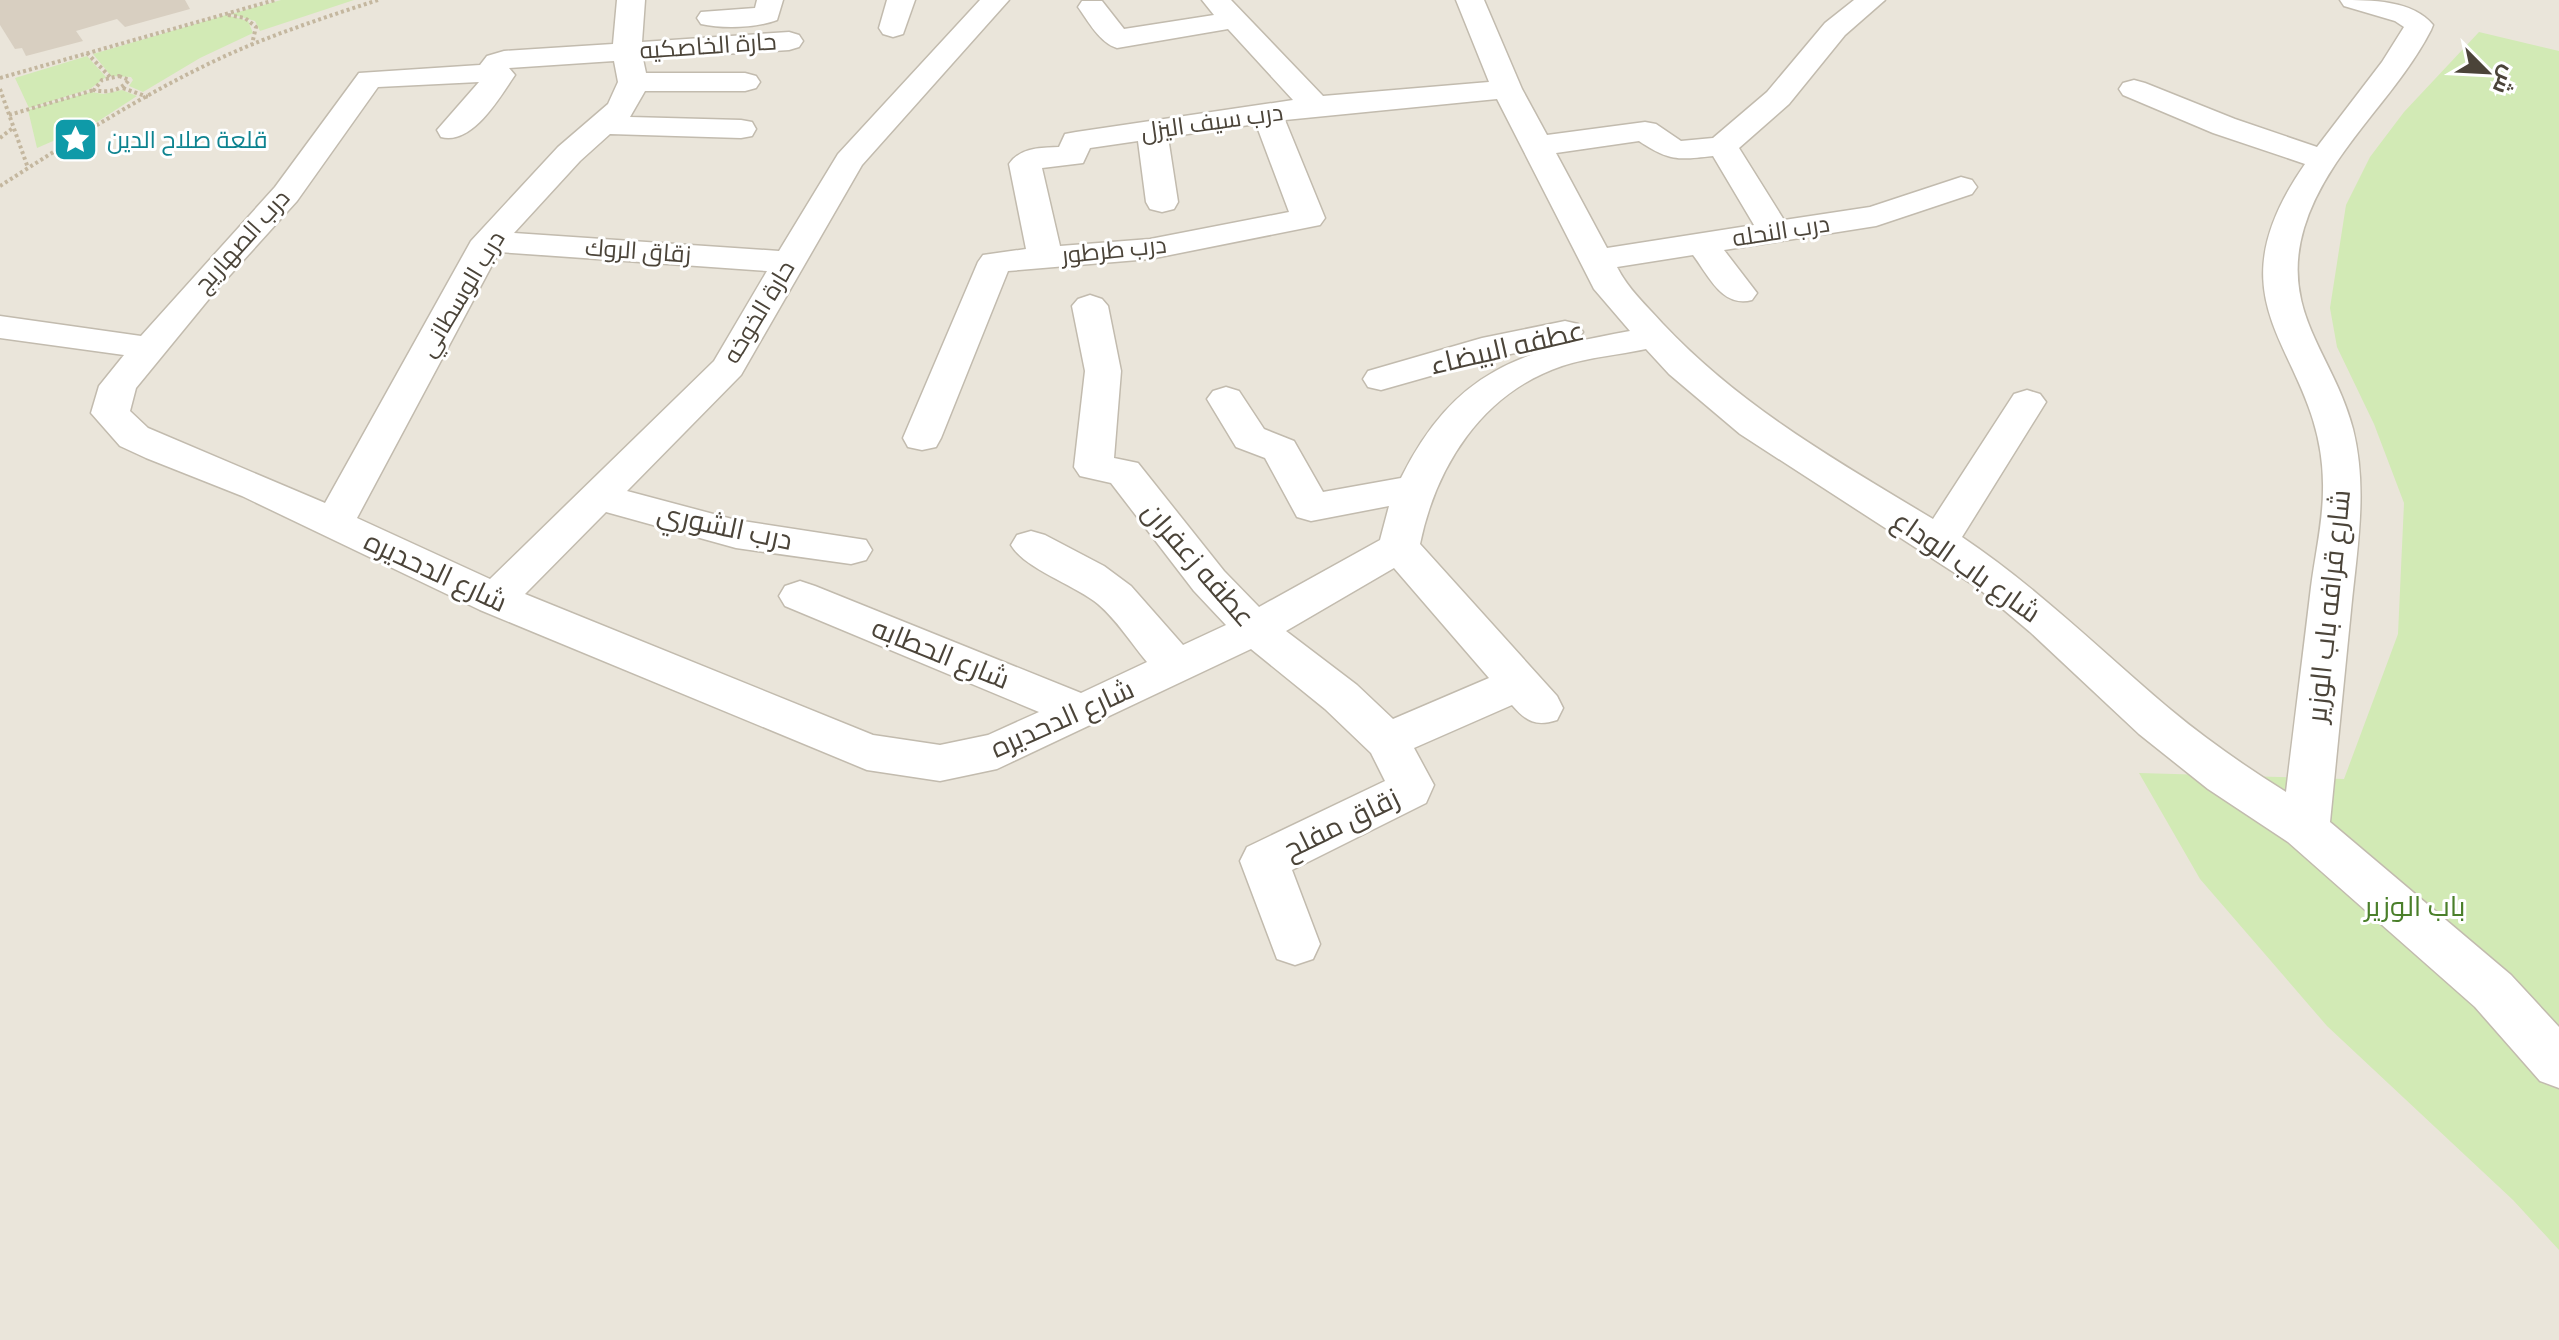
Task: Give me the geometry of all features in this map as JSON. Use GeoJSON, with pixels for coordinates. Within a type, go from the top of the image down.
{"type":"FeatureCollection","features":[{"type":"Feature","properties":{"kind":"street"},"geometry":{"type":"LineString","coordinates":[[893,28],[901,0]]}},
{"type":"Feature","properties":{"kind":"street","name":"حارة الخوخه"},"geometry":{"type":"LineString","coordinates":[[495,599],[728,367],[849,161],[995,0]]}},
{"type":"Feature","properties":{"kind":"street","name":"شارع باب الوداع"},"geometry":{"type":"LineString","coordinates":[[1470,0],[1507,89],[1611,289],[1643,328],[1693,376],[1753,425],[1993,578],[2045,621],[2155,722],[2224,776],[2305,829],[2493,991],[2559,1064]]}},
{"type":"Feature","properties":{"kind":"street"},"geometry":{"type":"LineString","coordinates":[[1536,146],[1645,131],[1675,151],[1722,146],[1778,98],[1835,29],[1871,0]]}},
{"type":"Feature","properties":{"kind":"street","name":"شارع قرافه باب الوزير"},"geometry":{"type":"LineString","coordinates":[[2305,829],[2343,490],[2339,446],[2326,404],[2305,363],[2285,312],[2280,266],[2289,226],[2303,195],[2419,25],[2405,15],[2354,0]]}},
{"type":"Feature","properties":{"kind":"street"},"geometry":{"type":"LineString","coordinates":[[688,18],[762,16],[767,14],[770,2]]}},
{"type":"Feature","properties":{"kind":"street"},"geometry":{"type":"LineString","coordinates":[[1092,7],[1117,39],[1225,10],[1315,106]]}},
{"type":"Feature","properties":{"kind":"street"},"geometry":{"type":"LineString","coordinates":[[635,35],[745,82]]}},
{"type":"Feature","properties":{"kind":"street","name":"حارة الخاصكيه"},"geometry":{"type":"LineString","coordinates":[[635,35],[789,41]]}},
{"type":"Feature","properties":{"kind":"street","name":"درب الصهاريج"},"geometry":{"type":"LineString","coordinates":[[334,524],[134,437],[110,413],[118,386],[148,348],[286,194],[369,79],[489,73],[500,61],[635,35]]}},
{"type":"Feature","properties":{"kind":"street","name":"درب الوسطاني"},"geometry":{"type":"LineString","coordinates":[[334,524],[488,241],[575,148],[604,125],[629,96],[635,35]]}},
{"type":"Feature","properties":{"kind":"street"},"geometry":{"type":"LineString","coordinates":[[452,130],[472,111],[500,75],[489,73]]}},
{"type":"Feature","properties":{"kind":"street","name":"درب سيف اليزل"},"geometry":{"type":"LineString","coordinates":[[1045,257],[1025,164],[1027,161],[1072,156],[1076,141],[1315,106],[1507,89]]}},
{"type":"Feature","properties":{"kind":"street"},"geometry":{"type":"LineString","coordinates":[[2134,89],[2224,126],[2325,160]]}},
{"type":"Feature","properties":{"kind":"street","name":"درب طرطور"},"geometry":{"type":"LineString","coordinates":[[922,438],[992,265],[1002,260],[1150,249],[1308,218],[1267,114]]}},
{"type":"Feature","properties":{"kind":"street"},"geometry":{"type":"LineString","coordinates":[[604,125],[741,129]]}},
{"type":"Feature","properties":{"kind":"street"},"geometry":{"type":"LineString","coordinates":[[1152,131],[1162,202]]}},
{"type":"Feature","properties":{"kind":"street"},"geometry":{"type":"LineString","coordinates":[[1722,146],[1774,231]]}},
{"type":"Feature","properties":{"kind":"street","name":"درب النحله"},"geometry":{"type":"LineString","coordinates":[[1597,260],[1876,216],[1961,187]]}},
{"type":"Feature","properties":{"kind":"street","name":"زقاق الروك"},"geometry":{"type":"LineString","coordinates":[[488,241],[788,262]]}},
{"type":"Feature","properties":{"kind":"street"},"geometry":{"type":"LineString","coordinates":[[1702,244],[1740,293]]}},
{"type":"Feature","properties":{"kind":"street","name":"عطفه زعفران"},"geometry":{"type":"LineString","coordinates":[[1090,306],[1103,371],[1094,467],[1124,472],[1209,581],[1255,629],[1341,697],[1387,741],[1411,788]]}},
{"type":"Feature","properties":{"kind":"street"},"geometry":{"type":"LineString","coordinates":[[0,327],[148,348]]}},
{"type":"Feature","properties":{"kind":"street"},"geometry":{"type":"LineString","coordinates":[[1387,741],[1530,696],[1399,547],[1403,520],[1415,488],[1450,428],[1474,402],[1505,380],[1540,362],[1643,328]]}},
{"type":"Feature","properties":{"kind":"street","name":"عطفه البيضاء"},"geometry":{"type":"LineString","coordinates":[[1381,379],[1495,346],[1643,328]]}},
{"type":"Feature","properties":{"kind":"street"},"geometry":{"type":"LineString","coordinates":[[1226,399],[1250,438],[1280,450],[1311,508],[1415,488]]}},
{"type":"Feature","properties":{"kind":"street"},"geometry":{"type":"LineString","coordinates":[[1939,541],[2027,402]]}},
{"type":"Feature","properties":{"kind":"street","name":"درب الشوري"},"geometry":{"type":"LineString","coordinates":[[599,497],[736,534],[851,550]]}},
{"type":"Feature","properties":{"kind":"street","name":"شارع الدحديره"},"geometry":{"type":"LineString","coordinates":[[334,524],[495,599],[867,752],[940,763],[997,751],[1176,667],[1255,629],[1399,547]]}},
{"type":"Feature","properties":{"kind":"street"},"geometry":{"type":"LineString","coordinates":[[1031,545],[1089,576],[1116,596],[1176,667]]}},
{"type":"Feature","properties":{"kind":"street","name":"شارع الحطابه"},"geometry":{"type":"LineString","coordinates":[[800,596],[1081,711]]}},
{"type":"Feature","properties":{"kind":"street","name":"زقاق مفلح"},"geometry":{"type":"LineString","coordinates":[[1295,944],[1264,861],[1411,788]]}},
{"type":"Feature","properties":{"kind":"path"},"geometry":{"type":"LineString","coordinates":[[0,78],[275,0]]}},
{"type":"Feature","properties":{"kind":"path"},"geometry":{"type":"LineString","coordinates":[[0,186],[148,97],[252,45],[378,0]]}},
{"type":"Feature","properties":{"kind":"path"},"geometry":{"type":"LineString","coordinates":[[225,14],[245,18],[256,27],[252,45]]}},
{"type":"Feature","properties":{"kind":"path"},"geometry":{"type":"LineString","coordinates":[[87,53],[110,77]]}},
{"type":"Feature","properties":{"kind":"path"},"geometry":{"type":"LineString","coordinates":[[94,90],[97,83],[110,77],[126,77],[129,80],[122,88]]}},
{"type":"Feature","properties":{"kind":"path"},"geometry":{"type":"LineString","coordinates":[[9,115],[94,90],[106,92],[122,88],[148,97]]}},
{"type":"Feature","properties":{"kind":"path"},"geometry":{"type":"LineString","coordinates":[[0,89],[28,168]]}},
{"type":"Feature","properties":{"kind":"path"},"geometry":{"type":"LineString","coordinates":[[0,131],[14,127]]}},
{"type":"Feature","properties":{"kind":"path"},"geometry":{"type":"LineString","coordinates":[[0,138],[14,127]]}},
{"type":"Feature","properties":{"kind":"shaded area"},"geometry":{"type":"Polygon","coordinates":[[[0,0],[2559,0],[2559,1340],[0,1340],[0,0]]]}},
{"type":"Feature","properties":{"kind":"green space"},"geometry":{"type":"Polygon","coordinates":[[[281,0],[354,0],[260,31],[255,21],[231,14],[281,0]]]}},
{"type":"Feature","properties":{"kind":"green space"},"geometry":{"type":"Polygon","coordinates":[[[226,15],[248,21],[253,33],[200,58],[143,92],[129,86],[133,80],[131,77],[111,76],[93,54],[226,15]]]}},
{"type":"Feature","properties":{"kind":"green space","name":"باب الوزير"},"geometry":{"type":"Polygon","coordinates":[[[2479,32],[2559,51],[2559,1250],[2513,1200],[2327,1026],[2200,879],[2139,773],[2344,779],[2398,634],[2404,503],[2374,424],[2337,347],[2330,308],[2346,205],[2370,157],[2404,112],[2479,32]]]}},
{"type":"Feature","properties":{"kind":"green space"},"geometry":{"type":"Polygon","coordinates":[[[87,56],[106,77],[90,89],[29,108],[15,78],[87,56]]]}},
{"type":"Feature","properties":{"kind":"green space"},"geometry":{"type":"Polygon","coordinates":[[[122,90],[137,96],[97,122],[37,148],[28,110],[91,92],[104,94],[122,90]]]}},
{"type":"Feature","properties":{"kind":"building"},"geometry":{"type":"Polygon","coordinates":[[[0,0],[185,0],[190,9],[125,27],[117,19],[76,31],[83,41],[26,56],[22,48],[15,49],[0,25],[0,0]]]}},
{"type":"Feature","properties":{"kind":"place","name":"قلعة صلاح الدين"},"geometry":{"type":"Point","coordinates":[76,140]}}]}
